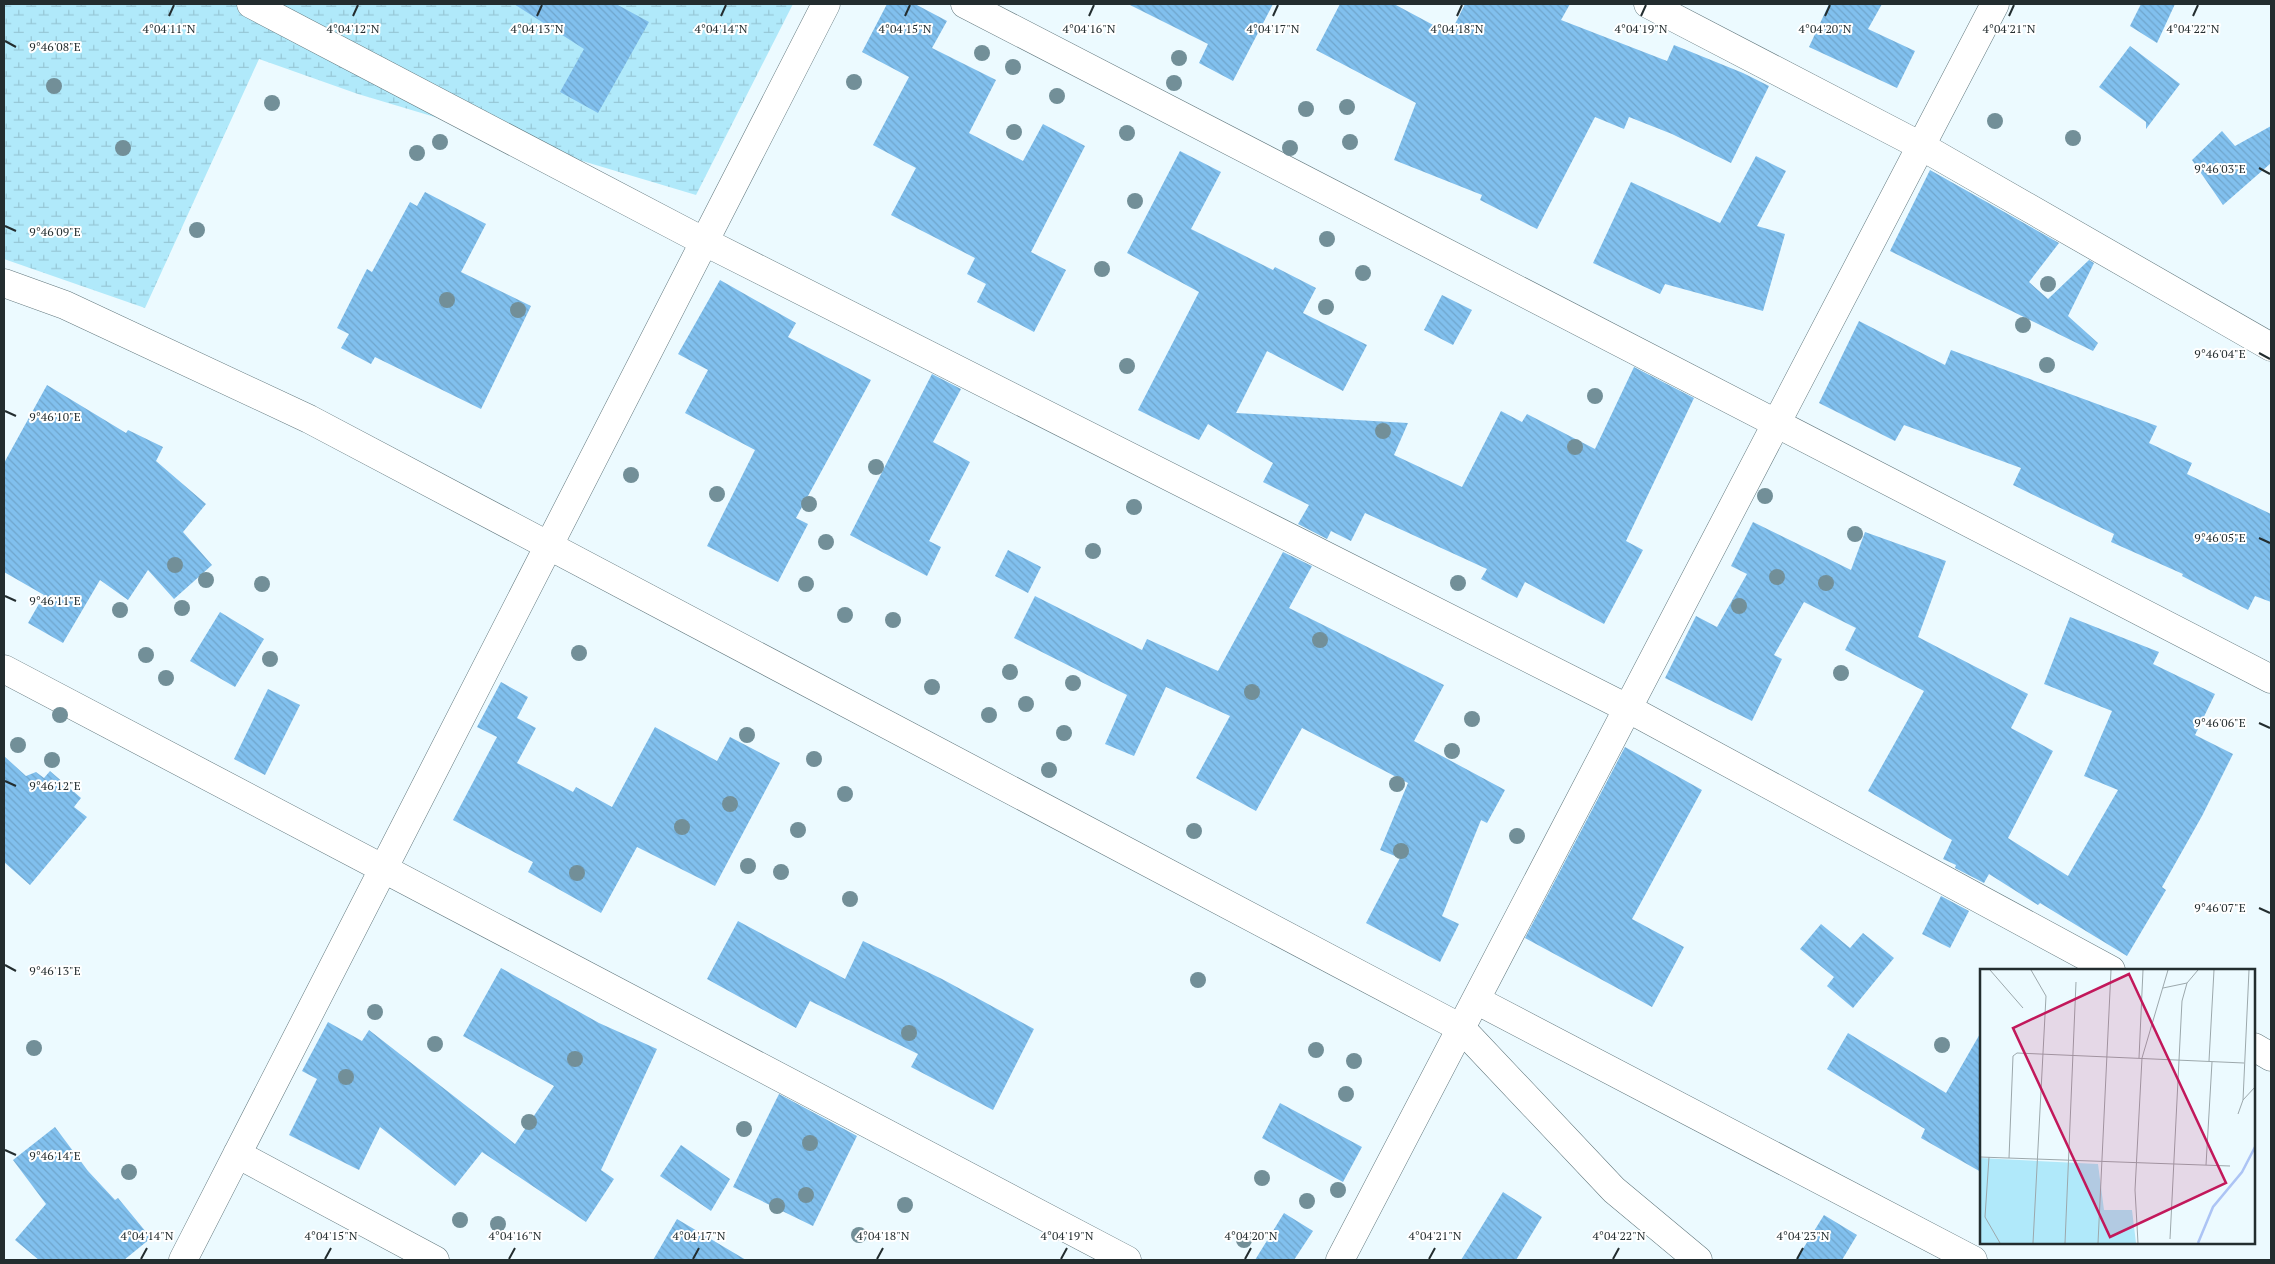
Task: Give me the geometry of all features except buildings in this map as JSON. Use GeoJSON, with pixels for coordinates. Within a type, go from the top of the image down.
{"type":"FeatureCollection","features":[{"type":"Feature","properties":{"kind":"street"},"geometry":{"type":"LineString","coordinates":[[251,4],[705,242],[1627,708],[2109,969]]}},
{"type":"Feature","properties":{"kind":"street"},"geometry":{"type":"LineString","coordinates":[[183,1260],[826,4]]}},
{"type":"Feature","properties":{"kind":"street"},"geometry":{"type":"LineString","coordinates":[[965,4],[2271,679]]}},
{"type":"Feature","properties":{"kind":"street"},"geometry":{"type":"LineString","coordinates":[[1648,4],[1921,146],[2271,346]]}},
{"type":"Feature","properties":{"kind":"street"},"geometry":{"type":"LineString","coordinates":[[1340,1260],[1995,4]]}},
{"type":"Feature","properties":{"kind":"street"},"geometry":{"type":"LineString","coordinates":[[4,283],[65,305],[309,420],[550,545],[1461,1028],[1614,1190],[1698,1260]]}},
{"type":"Feature","properties":{"kind":"street"},"geometry":{"type":"LineString","coordinates":[[4,668],[1127,1260]]}},
{"type":"Feature","properties":{"kind":"street"},"geometry":{"type":"LineString","coordinates":[[1476,1000],[1973,1260]]}},
{"type":"Feature","properties":{"kind":"street"},"geometry":{"type":"LineString","coordinates":[[2255,1048],[2271,1057]]}},
{"type":"Feature","properties":{"kind":"street"},"geometry":{"type":"LineString","coordinates":[[237,1154],[435,1260]]}},
{"type":"Feature","properties":{"kind":"green space"},"geometry":{"type":"Polygon","coordinates":[[[4,4],[793,4],[696,195],[358,94],[259,59],[145,308],[4,259],[4,4]]]}}]}
